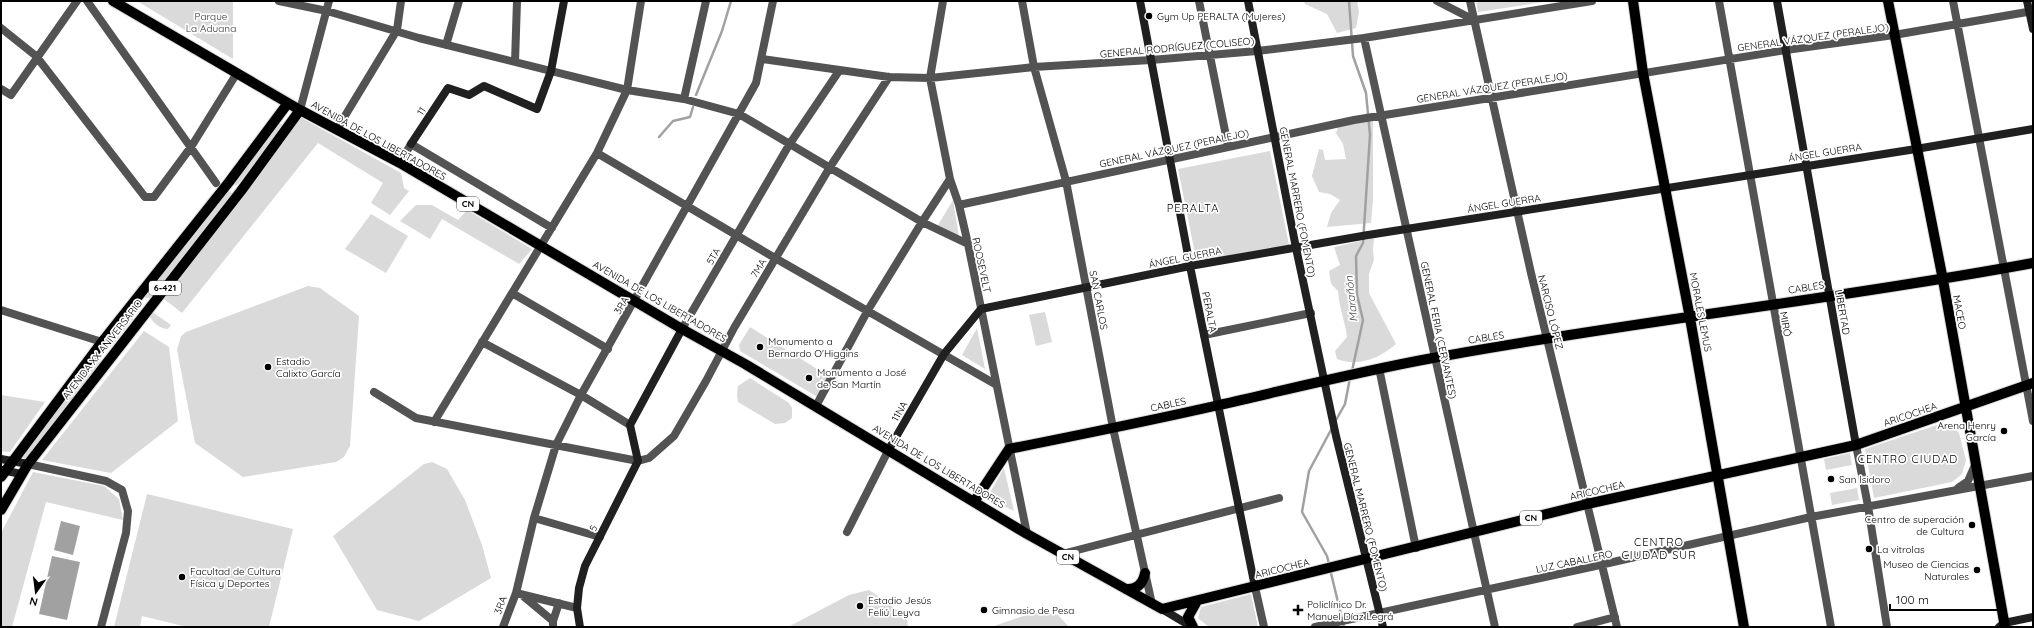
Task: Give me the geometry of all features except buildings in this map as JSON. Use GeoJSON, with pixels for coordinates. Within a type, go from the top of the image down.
{"type":"FeatureCollection","features":[{"type":"Feature","properties":{"kind":"main road","name":"AVENIDA DE LOS LIBERTADORES"},"geometry":{"type":"LineString","coordinates":[[113,1],[300,110],[400,163],[889,449],[1026,534],[1162,609]]}},
{"type":"Feature","properties":{"kind":"main road","name":"MORALES LEMUS"},"geometry":{"type":"LineString","coordinates":[[1633,1],[1664,188],[1690,318],[1744,627]]}},
{"type":"Feature","properties":{"kind":"main road","name":"MACEO"},"geometry":{"type":"LineString","coordinates":[[1888,1],[1943,280],[2003,626]]}},
{"type":"Feature","properties":{"kind":"main road","name":"AVENIDA XX ANIVERSARIO"},"geometry":{"type":"LineString","coordinates":[[2,473],[102,342],[229,182],[288,103]]}},
{"type":"Feature","properties":{"kind":"main road","name":"AVENIDA XX ANIVERSARIO"},"geometry":{"type":"LineString","coordinates":[[1,510],[28,464],[241,191],[300,110]]}},
{"type":"Feature","properties":{"kind":"main road","name":"CABLES"},"geometry":{"type":"LineString","coordinates":[[1009,449],[1113,428],[1364,371],[1435,357],[1773,304],[1943,280],[2033,263]]}},
{"type":"Feature","properties":{"kind":"main road","name":"ARICOCHEA"},"geometry":{"type":"LineString","coordinates":[[1162,609],[1416,548],[1587,504],[1799,456],[1856,445],[2030,385]]}},
{"type":"Feature","properties":{"kind":"main road"},"geometry":{"type":"LineString","coordinates":[[974,502],[1009,449]]}},
{"type":"Feature","properties":{"kind":"main road"},"geometry":{"type":"LineString","coordinates":[[1126,589],[1133,590],[1138,587],[1146,573]]}},
{"type":"Feature","properties":{"kind":"main road"},"geometry":{"type":"LineString","coordinates":[[1193,627],[1188,617],[1197,601]]}},
{"type":"Feature","properties":{"kind":"street"},"geometry":{"type":"LineString","coordinates":[[1,90],[11,95],[36,56],[77,1]]}},
{"type":"Feature","properties":{"kind":"street"},"geometry":{"type":"LineString","coordinates":[[86,1],[216,183]]}},
{"type":"Feature","properties":{"kind":"street"},"geometry":{"type":"LineString","coordinates":[[279,1],[328,12],[397,30],[446,45],[626,90],[684,99],[739,114],[789,145],[830,167],[922,222],[968,244]]}},
{"type":"Feature","properties":{"kind":"street"},"geometry":{"type":"LineString","coordinates":[[300,110],[328,12],[329,1]]}},
{"type":"Feature","properties":{"kind":"street"},"geometry":{"type":"LineString","coordinates":[[337,129],[397,30],[401,1]]}},
{"type":"Feature","properties":{"kind":"street"},"geometry":{"type":"LineString","coordinates":[[446,45],[459,1]]}},
{"type":"Feature","properties":{"kind":"street"},"geometry":{"type":"LineString","coordinates":[[515,62],[517,1]]}},
{"type":"Feature","properties":{"kind":"street"},"geometry":{"type":"LineString","coordinates":[[551,71],[564,1]]}},
{"type":"Feature","properties":{"kind":"street"},"geometry":{"type":"LineString","coordinates":[[434,422],[597,153],[626,90],[641,1]]}},
{"type":"Feature","properties":{"kind":"street"},"geometry":{"type":"LineString","coordinates":[[684,99],[706,1]]}},
{"type":"Feature","properties":{"kind":"street","name":"3RA"},"geometry":{"type":"LineString","coordinates":[[503,627],[518,593],[534,518],[556,445],[581,395],[756,83],[762,59],[772,1]]}},
{"type":"Feature","properties":{"kind":"street","name":"ROOSEVELT"},"geometry":{"type":"LineString","coordinates":[[943,1],[930,78],[950,179],[959,205],[968,244],[1026,534]]}},
{"type":"Feature","properties":{"kind":"street","name":"SAN CARLOS"},"geometry":{"type":"LineString","coordinates":[[1022,1],[1034,67],[1066,181],[1113,428],[1152,604]]}},
{"type":"Feature","properties":{"kind":"street","name":"PERALTA"},"geometry":{"type":"LineString","coordinates":[[1140,1],[1190,266],[1219,405],[1238,508],[1264,627]]}},
{"type":"Feature","properties":{"kind":"street"},"geometry":{"type":"LineString","coordinates":[[1199,1],[1228,146]]}},
{"type":"Feature","properties":{"kind":"street","name":"GENERAL MARRERO (FOMENTO)"},"geometry":{"type":"LineString","coordinates":[[1248,1],[1296,248],[1324,380],[1383,627]]}},
{"type":"Feature","properties":{"kind":"street"},"geometry":{"type":"LineString","coordinates":[[1437,1],[1474,20]]}},
{"type":"Feature","properties":{"kind":"street","name":"NARCISO LÓPEZ"},"geometry":{"type":"LineString","coordinates":[[1470,1],[1547,339],[1617,627]]}},
{"type":"Feature","properties":{"kind":"street","name":"GENERAL RODRÍGUEZ (COLISEO)"},"geometry":{"type":"LineString","coordinates":[[762,59],[889,77],[930,78],[1034,67],[1151,60],[1257,51],[1364,38],[1592,1]]}},
{"type":"Feature","properties":{"kind":"street","name":"MIRÓ"},"geometry":{"type":"LineString","coordinates":[[1719,1],[1728,60],[1750,174],[1799,456],[1831,627]]}},
{"type":"Feature","properties":{"kind":"street","name":"LIBERTAD"},"geometry":{"type":"LineString","coordinates":[[1777,1],[1868,506],[1887,627]]}},
{"type":"Feature","properties":{"kind":"street"},"geometry":{"type":"LineString","coordinates":[[1953,1],[2005,268],[2030,385],[2033,421]]}},
{"type":"Feature","properties":{"kind":"street"},"geometry":{"type":"LineString","coordinates":[[2027,1],[2031,11],[2033,29]]}},
{"type":"Feature","properties":{"kind":"street","name":"GENERAL VÁZQUEZ (PERALEJO)"},"geometry":{"type":"LineString","coordinates":[[959,205],[1274,136],[1380,115],[1786,50],[1894,35],[2031,11]]}},
{"type":"Feature","properties":{"kind":"street"},"geometry":{"type":"LineString","coordinates":[[1,28],[36,56],[145,197],[154,197],[191,147],[237,73]]}},
{"type":"Feature","properties":{"kind":"street","name":"GENERAL FERIA (CERVANTES)"},"geometry":{"type":"LineString","coordinates":[[1364,38],[1495,627]]}},
{"type":"Feature","properties":{"kind":"street","name":"11"},"geometry":{"type":"LineString","coordinates":[[400,163],[448,88],[469,95],[484,86],[536,109],[551,71]]}},
{"type":"Feature","properties":{"kind":"street","name":"5TA"},"geometry":{"type":"LineString","coordinates":[[630,425],[682,329],[789,145],[839,71]]}},
{"type":"Feature","properties":{"kind":"street","name":"7MA"},"geometry":{"type":"LineString","coordinates":[[638,461],[649,458],[674,436],[775,258],[830,167],[889,77]]}},
{"type":"Feature","properties":{"kind":"street","name":"ÁNGEL GUERRA"},"geometry":{"type":"LineString","coordinates":[[981,309],[1190,266],[1350,238],[1806,165],[1916,149],[1979,137],[2033,129]]}},
{"type":"Feature","properties":{"kind":"street"},"geometry":{"type":"LineString","coordinates":[[411,144],[552,228]]}},
{"type":"Feature","properties":{"kind":"street"},"geometry":{"type":"LineString","coordinates":[[597,153],[775,258],[995,384]]}},
{"type":"Feature","properties":{"kind":"street"},"geometry":{"type":"LineString","coordinates":[[816,406],[868,310],[950,179]]}},
{"type":"Feature","properties":{"kind":"street"},"geometry":{"type":"LineString","coordinates":[[512,293],[608,349]]}},
{"type":"Feature","properties":{"kind":"street","name":"11NA"},"geometry":{"type":"LineString","coordinates":[[847,532],[889,449],[944,354],[981,309]]}},
{"type":"Feature","properties":{"kind":"street"},"geometry":{"type":"LineString","coordinates":[[1,310],[102,342]]}},
{"type":"Feature","properties":{"kind":"street"},"geometry":{"type":"LineString","coordinates":[[1204,335],[1311,313]]}},
{"type":"Feature","properties":{"kind":"street"},"geometry":{"type":"LineString","coordinates":[[374,392],[416,418],[638,461],[630,425],[581,395],[482,342]]}},
{"type":"Feature","properties":{"kind":"street"},"geometry":{"type":"LineString","coordinates":[[1379,368],[1416,548]]}},
{"type":"Feature","properties":{"kind":"street"},"geometry":{"type":"LineString","coordinates":[[1,459],[106,481],[122,490],[128,511],[126,533],[101,627]]}},
{"type":"Feature","properties":{"kind":"street","name":"5"},"geometry":{"type":"LineString","coordinates":[[580,627],[577,608],[579,588],[585,566],[638,461]]}},
{"type":"Feature","properties":{"kind":"street"},"geometry":{"type":"LineString","coordinates":[[1955,490],[1968,481],[1975,465]]}},
{"type":"Feature","properties":{"kind":"street"},"geometry":{"type":"LineString","coordinates":[[2,473],[21,474]]}},
{"type":"Feature","properties":{"kind":"street","name":"LUZ CABALLERO"},"geometry":{"type":"LineString","coordinates":[[1315,627],[1602,565],[1811,517],[2033,476]]}},
{"type":"Feature","properties":{"kind":"street"},"geometry":{"type":"LineString","coordinates":[[1062,554],[1279,498]]}},
{"type":"Feature","properties":{"kind":"street"},"geometry":{"type":"LineString","coordinates":[[534,518],[600,537]]}},
{"type":"Feature","properties":{"kind":"street"},"geometry":{"type":"LineString","coordinates":[[518,593],[577,608]]}},
{"type":"Feature","properties":{"kind":"street"},"geometry":{"type":"LineString","coordinates":[[518,593],[553,624],[559,603]]}},
{"type":"Feature","properties":{"kind":"street","name":"AVENIDA DE LOS LIBERTADORES"},"geometry":{"type":"LineString","coordinates":[[1162,609],[1193,627]]}},
{"type":"Feature","properties":{"kind":"street"},"geometry":{"type":"LineString","coordinates":[[1577,627],[1614,617]]}},
{"type":"Feature","properties":{"kind":"street"},"geometry":{"type":"LineString","coordinates":[[2003,626],[2033,617]]}},
{"type":"Feature","properties":{"kind":"green space","name":"Parque La Aduana"},"geometry":{"type":"Polygon","coordinates":[[[137,1],[233,1],[233,59],[137,1]]]}},
{"type":"Feature","properties":{"kind":"green space"},"geometry":{"type":"Polygon","coordinates":[[[1304,1],[1357,1],[1359,12],[1356,28],[1337,33],[1327,14],[1305,4],[1304,1]]]}},
{"type":"Feature","properties":{"kind":"green space"},"geometry":{"type":"Polygon","coordinates":[[[1476,1],[1550,1],[1478,12],[1476,1]]]}},
{"type":"Feature","properties":{"kind":"green space"},"geometry":{"type":"Polygon","coordinates":[[[300,117],[401,173],[404,188],[409,191],[390,215],[371,203],[383,183],[318,143],[182,313],[164,299],[300,117]]]}},
{"type":"Feature","properties":{"kind":"green space"},"geometry":{"type":"Polygon","coordinates":[[[1373,120],[1373,200],[1371,223],[1327,227],[1331,213],[1340,200],[1330,194],[1319,192],[1312,176],[1319,149],[1323,150],[1325,160],[1346,159],[1343,144],[1336,133],[1338,127],[1373,120]]]}},
{"type":"Feature","properties":{"kind":"green space"},"geometry":{"type":"Polygon","coordinates":[[[278,124],[283,124],[283,129],[235,186],[233,181],[278,124]]]}},
{"type":"Feature","properties":{"kind":"green space"},"geometry":{"type":"Polygon","coordinates":[[[1270,151],[1289,245],[1197,263],[1178,169],[1270,151]]]}},
{"type":"Feature","properties":{"kind":"green space"},"geometry":{"type":"Polygon","coordinates":[[[231,191],[232,195],[150,298],[145,298],[147,293],[228,192],[231,191]]]}},
{"type":"Feature","properties":{"kind":"green space"},"geometry":{"type":"Polygon","coordinates":[[[953,200],[959,237],[938,225],[953,200]]]}},
{"type":"Feature","properties":{"kind":"green space"},"geometry":{"type":"Polygon","coordinates":[[[416,205],[432,205],[458,220],[467,210],[532,249],[519,264],[442,219],[430,239],[400,221],[416,205]]]}},
{"type":"Feature","properties":{"kind":"green space"},"geometry":{"type":"Polygon","coordinates":[[[371,214],[408,236],[386,273],[345,249],[371,214]]]}},
{"type":"Feature","properties":{"kind":"green space"},"geometry":{"type":"Polygon","coordinates":[[[1374,238],[1374,260],[1369,274],[1369,293],[1396,344],[1382,354],[1361,362],[1337,359],[1335,351],[1347,337],[1338,291],[1331,284],[1329,271],[1340,265],[1334,247],[1374,238]]]}},
{"type":"Feature","properties":{"kind":"green space","name":"Estadio Calixto García"},"geometry":{"type":"Polygon","coordinates":[[[308,286],[320,288],[359,316],[350,446],[344,457],[336,462],[243,477],[195,443],[177,350],[181,336],[186,332],[308,286]]]}},
{"type":"Feature","properties":{"kind":"green space"},"geometry":{"type":"Polygon","coordinates":[[[151,311],[171,325],[168,329],[162,328],[154,323],[149,315],[151,311]]]}},
{"type":"Feature","properties":{"kind":"green space"},"geometry":{"type":"Polygon","coordinates":[[[1045,312],[1052,342],[1036,346],[1029,315],[1045,312]]]}},
{"type":"Feature","properties":{"kind":"green space"},"geometry":{"type":"Polygon","coordinates":[[[132,315],[133,319],[111,347],[106,345],[129,316],[132,315]]]}},
{"type":"Feature","properties":{"kind":"green space"},"geometry":{"type":"Polygon","coordinates":[[[750,327],[833,379],[821,399],[740,351],[739,345],[750,327]]]}},
{"type":"Feature","properties":{"kind":"green space"},"geometry":{"type":"Polygon","coordinates":[[[977,328],[985,369],[962,355],[977,328]]]}},
{"type":"Feature","properties":{"kind":"green space"},"geometry":{"type":"Polygon","coordinates":[[[144,331],[169,347],[178,421],[111,473],[42,460],[144,331]]]}},
{"type":"Feature","properties":{"kind":"green space"},"geometry":{"type":"Polygon","coordinates":[[[100,357],[101,362],[26,459],[23,458],[22,455],[96,358],[100,357]]]}},
{"type":"Feature","properties":{"kind":"green space"},"geometry":{"type":"Polygon","coordinates":[[[750,378],[789,403],[792,408],[792,418],[785,423],[775,424],[738,402],[738,386],[750,378]]]}},
{"type":"Feature","properties":{"kind":"green space"},"geometry":{"type":"Polygon","coordinates":[[[1,395],[45,402],[10,452],[1,451],[1,395]]]}},
{"type":"Feature","properties":{"kind":"green space"},"geometry":{"type":"Polygon","coordinates":[[[1940,424],[1951,425],[1959,433],[1966,460],[1962,474],[1952,482],[1874,498],[1865,449],[1940,424]]]}},
{"type":"Feature","properties":{"kind":"green space"},"geometry":{"type":"Polygon","coordinates":[[[1850,453],[1852,465],[1826,470],[1824,459],[1850,453]]]}},
{"type":"Feature","properties":{"kind":"green space"},"geometry":{"type":"Polygon","coordinates":[[[432,462],[447,469],[465,500],[482,545],[491,578],[419,621],[377,610],[333,536],[424,464],[432,462]]]}},
{"type":"Feature","properties":{"kind":"green space"},"geometry":{"type":"Polygon","coordinates":[[[1004,468],[1014,511],[987,498],[1004,468]]]}},
{"type":"Feature","properties":{"kind":"green space"},"geometry":{"type":"Polygon","coordinates":[[[33,472],[104,486],[119,499],[123,520],[46,502],[12,627],[1,627],[1,533],[33,472]]]}},
{"type":"Feature","properties":{"kind":"green space"},"geometry":{"type":"Polygon","coordinates":[[[1857,488],[1859,500],[1832,505],[1830,493],[1857,488]]]}},
{"type":"Feature","properties":{"kind":"green space"},"geometry":{"type":"Polygon","coordinates":[[[147,494],[293,529],[269,627],[187,627],[142,616],[140,627],[114,627],[147,494]]]}},
{"type":"Feature","properties":{"kind":"green space","name":"Estadio Jesús Feliú Leyva"},"geometry":{"type":"Polygon","coordinates":[[[869,590],[907,617],[908,627],[788,627],[849,595],[869,590]]]}},
{"type":"Feature","properties":{"kind":"green space"},"geometry":{"type":"Polygon","coordinates":[[[1251,594],[1258,627],[1209,627],[1198,618],[1201,607],[1251,594]]]}},
{"type":"Feature","properties":{"kind":"green space"},"geometry":{"type":"Polygon","coordinates":[[[1035,612],[1058,615],[1069,627],[991,627],[1035,612]]]}},
{"type":"Feature","properties":{"kind":"shaded area"},"geometry":{"type":"Polygon","coordinates":[[[61,521],[80,526],[73,555],[54,550],[61,521]]]}},
{"type":"Feature","properties":{"kind":"shaded area"},"geometry":{"type":"Polygon","coordinates":[[[52,556],[80,562],[67,620],[39,614],[52,556]]]}},
{"type":"Feature","properties":{"kind":"waterway"},"geometry":{"type":"LineString","coordinates":[[696,95],[722,31],[731,1]]}},
{"type":"Feature","properties":{"kind":"waterway","name":"Marañón"},"geometry":{"type":"LineString","coordinates":[[1349,1],[1353,56],[1366,93],[1370,135],[1363,243],[1356,256],[1357,295],[1363,320],[1352,371]]}},
{"type":"Feature","properties":{"kind":"waterway"},"geometry":{"type":"LineString","coordinates":[[659,137],[673,121],[690,117],[693,107]]}},
{"type":"Feature","properties":{"kind":"waterway","name":"Marañón"},"geometry":{"type":"LineString","coordinates":[[1336,420],[1345,404],[1350,378]]}},
{"type":"Feature","properties":{"kind":"waterway","name":"Marañón"},"geometry":{"type":"LineString","coordinates":[[1329,564],[1327,556],[1302,512],[1309,471],[1332,428]]}},
{"type":"Feature","properties":{"kind":"waterway","name":"Marañón"},"geometry":{"type":"LineString","coordinates":[[1330,569],[1344,627]]}},
{"type":"Feature","properties":{"kind":"place","name":"Gym Up PERALTA (Mujeres)"},"geometry":{"type":"Point","coordinates":[1149,16]}},
{"type":"Feature","properties":{"kind":"place","name":"Monumento a Bernardo O'Higgins"},"geometry":{"type":"Point","coordinates":[760,347]}},
{"type":"Feature","properties":{"kind":"place","name":"Estadio Calixto García"},"geometry":{"type":"Point","coordinates":[268,367]}},
{"type":"Feature","properties":{"kind":"place","name":"Monumento a José de San Martín"},"geometry":{"type":"Point","coordinates":[809,378]}},
{"type":"Feature","properties":{"kind":"place","name":"Arena Henry García"},"geometry":{"type":"Point","coordinates":[2004,431]}},
{"type":"Feature","properties":{"kind":"place","name":"San Isidoro"},"geometry":{"type":"Point","coordinates":[1831,479]}},
{"type":"Feature","properties":{"kind":"place","name":"Centro de superación de Cultura"},"geometry":{"type":"Point","coordinates":[1972,525]}},
{"type":"Feature","properties":{"kind":"place","name":"La vitrolas"},"geometry":{"type":"Point","coordinates":[1869,549]}},
{"type":"Feature","properties":{"kind":"place","name":"Museo de Ciencias Naturales"},"geometry":{"type":"Point","coordinates":[1977,570]}},
{"type":"Feature","properties":{"kind":"place","name":"Facultad de Cultura Física y Deportes"},"geometry":{"type":"Point","coordinates":[182,577]}},
{"type":"Feature","properties":{"kind":"place","name":"Estadio Jesús Feliú Leyva"},"geometry":{"type":"Point","coordinates":[860,606]}},
{"type":"Feature","properties":{"kind":"place","name":"Gimnasio de Pesa"},"geometry":{"type":"Point","coordinates":[984,610]}},
{"type":"Feature","properties":{"kind":"place","name":"Policlínico Dr. Manuel Díaz Legrá"},"geometry":{"type":"Point","coordinates":[1298,610]}},
{"type":"Feature","properties":{"kind":"district","name":"PERALTA"},"geometry":{"type":"Point","coordinates":[1193,208]}},
{"type":"Feature","properties":{"kind":"district","name":"CENTRO CIUDAD"},"geometry":{"type":"Point","coordinates":[1908,459]}},
{"type":"Feature","properties":{"kind":"district","name":"CENTRO CIUDAD SUR"},"geometry":{"type":"Point","coordinates":[1659,548]}}]}
